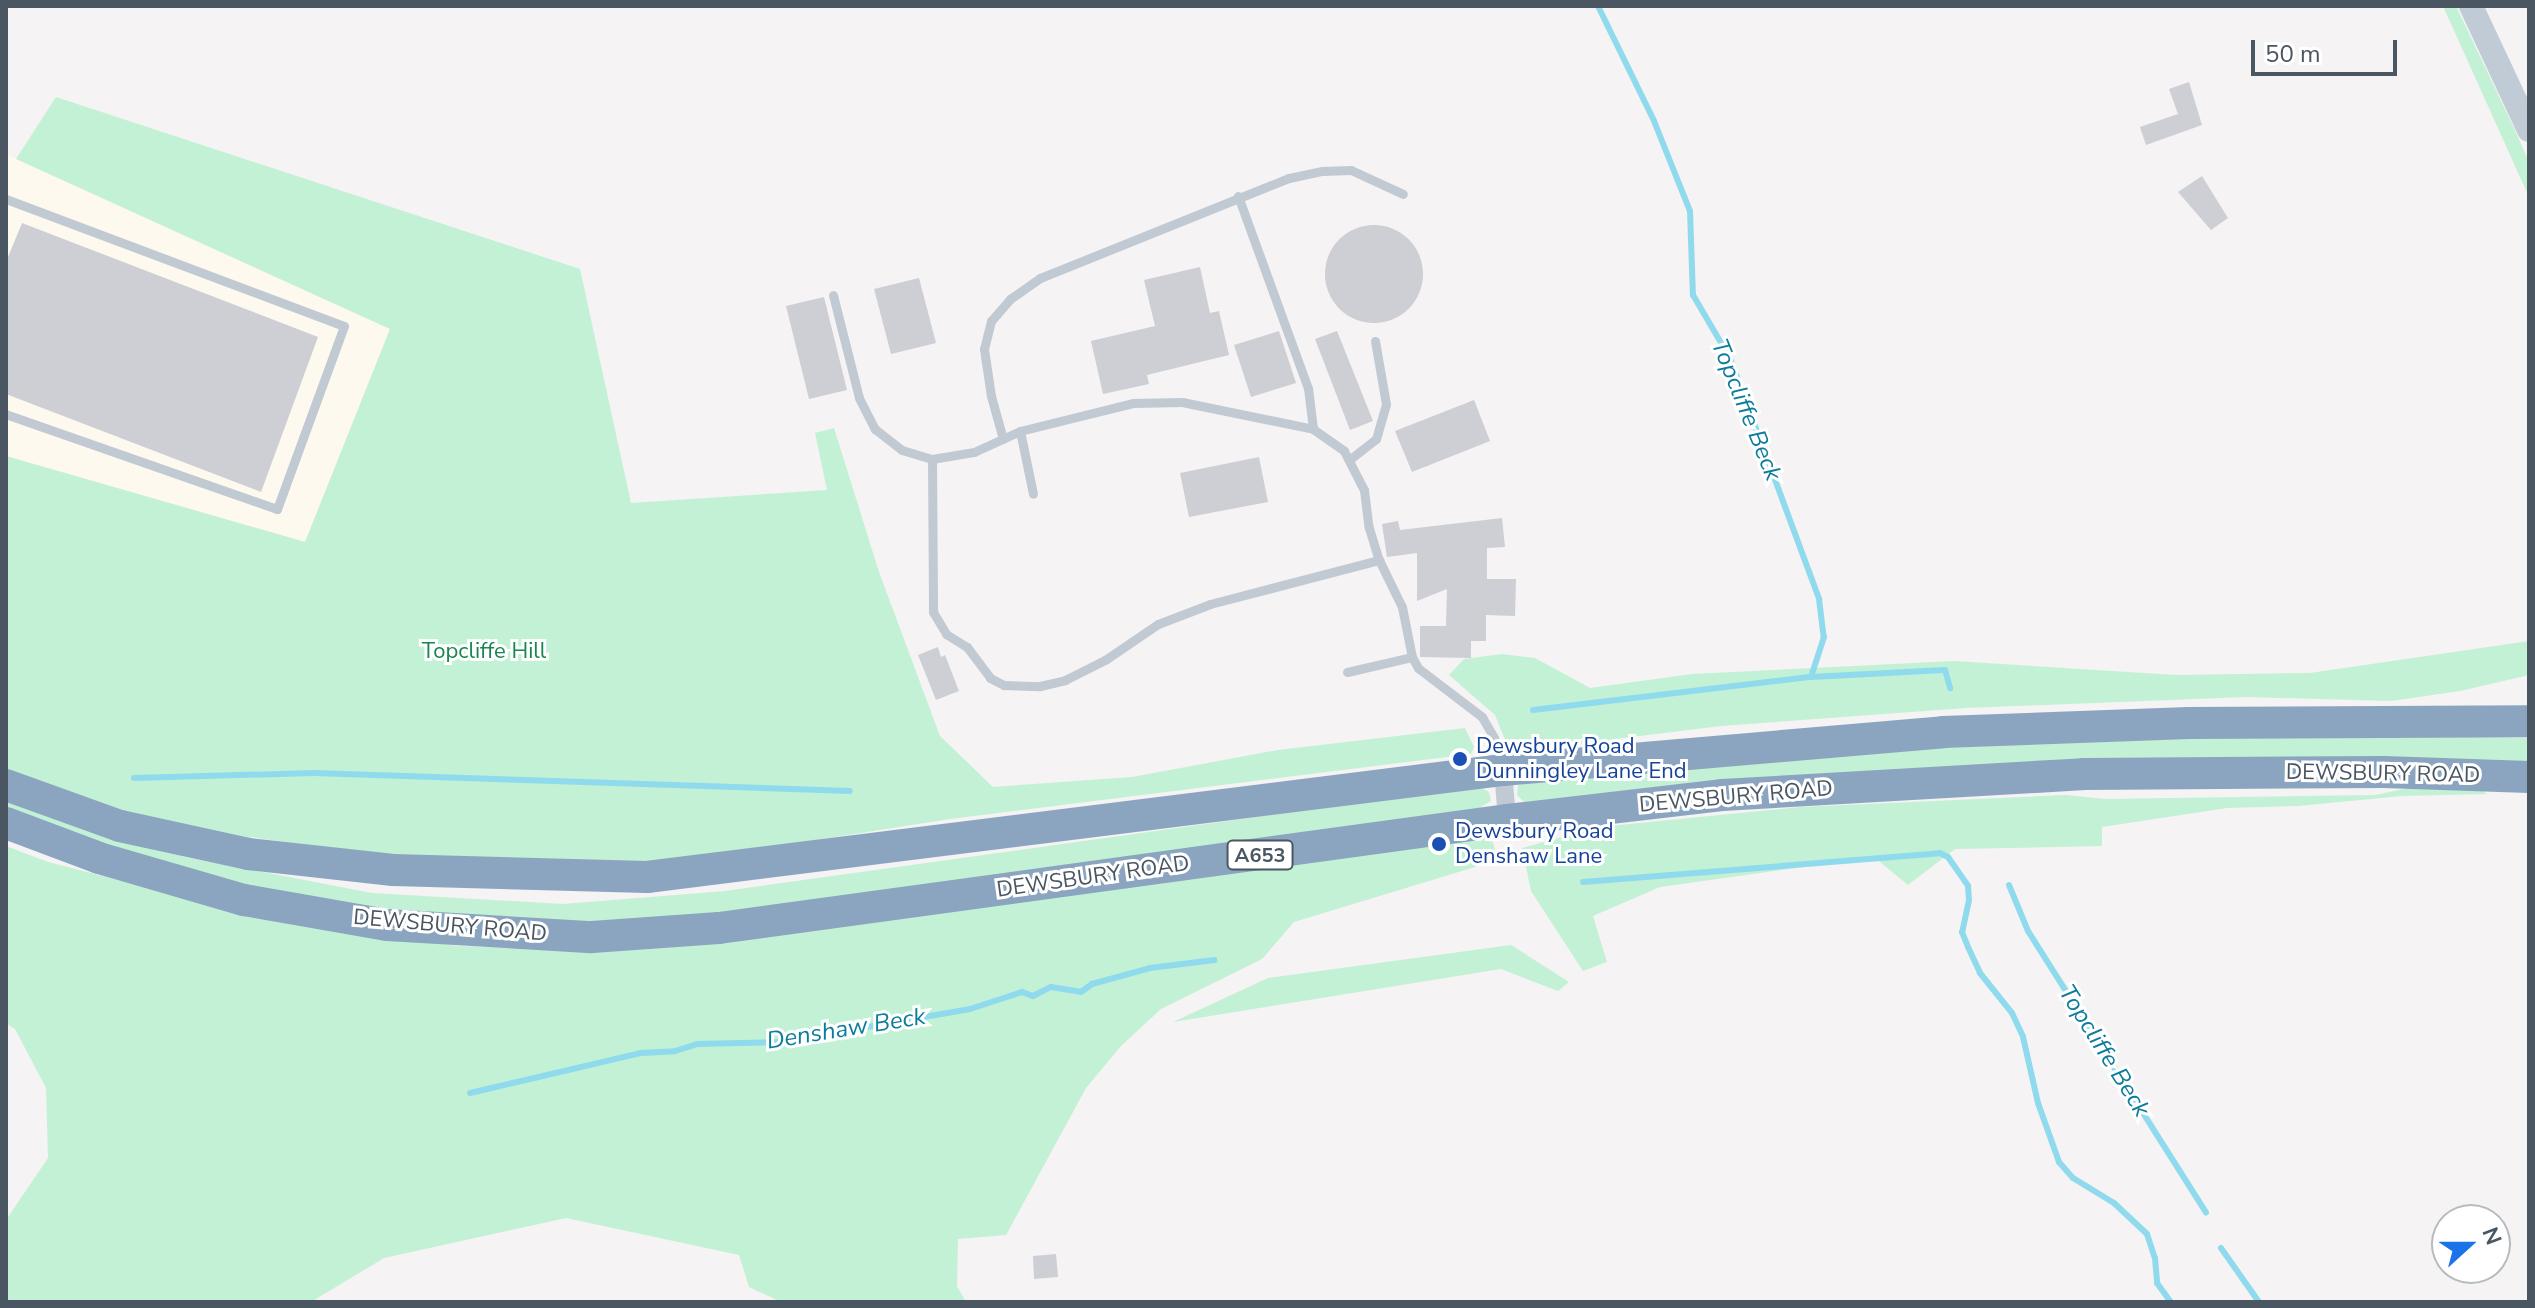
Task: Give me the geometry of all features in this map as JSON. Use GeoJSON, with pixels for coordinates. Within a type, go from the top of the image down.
{"type":"FeatureCollection","features":[{"type":"Feature","properties":{"kind":"highway","name":"DEWSBURY ROAD"},"geometry":{"type":"LineString","coordinates":[[6,785],[120,826],[248,854],[393,870],[647,877],[1503,770],[1943,732],[2063,726],[2529,721]]}},
{"type":"Feature","properties":{"kind":"highway","name":"DEWSBURY ROAD"},"geometry":{"type":"LineString","coordinates":[[6,823],[99,858],[244,900],[387,925],[592,937],[719,928],[1507,820],[1722,795],[2084,774],[2384,772],[2529,777]]}},
{"type":"Feature","properties":{"kind":"main road"},"geometry":{"type":"LineString","coordinates":[[2471,6],[2529,130]]}},
{"type":"Feature","properties":{"kind":"street"},"geometry":{"type":"LineString","coordinates":[[1503,770],[1507,820]]}},
{"type":"Feature","properties":{"kind":"lane"},"geometry":{"type":"LineString","coordinates":[[1003,439],[991,396],[984,349],[991,321],[1010,299],[1040,278],[1289,178],[1322,171],[1351,170],[1403,194]]}},
{"type":"Feature","properties":{"kind":"lane"},"geometry":{"type":"LineString","coordinates":[[1238,196],[1308,388],[1313,429]]}},
{"type":"Feature","properties":{"kind":"lane"},"geometry":{"type":"LineString","coordinates":[[6,199],[344,326],[277,509],[6,414]]}},
{"type":"Feature","properties":{"kind":"lane"},"geometry":{"type":"LineString","coordinates":[[833,295],[859,398],[875,429],[902,450],[932,459],[974,452],[1020,431],[1133,403],[1182,402],[1313,429],[1344,451],[1364,490],[1369,528],[1379,560],[1402,607],[1412,657],[1418,668],[1482,717],[1494,738],[1503,770]]}},
{"type":"Feature","properties":{"kind":"lane"},"geometry":{"type":"LineString","coordinates":[[1349,460],[1376,439],[1386,404],[1375,341]]}},
{"type":"Feature","properties":{"kind":"lane"},"geometry":{"type":"LineString","coordinates":[[1020,431],[1033,494]]}},
{"type":"Feature","properties":{"kind":"lane"},"geometry":{"type":"LineString","coordinates":[[932,459],[933,612],[946,634],[967,647],[990,678],[1004,685],[1040,686],[1065,680],[1105,660],[1158,624],[1210,604],[1379,560]]}},
{"type":"Feature","properties":{"kind":"lane"},"geometry":{"type":"LineString","coordinates":[[1347,672],[1412,657]]}},
{"type":"Feature","properties":{"kind":"shaded area"},"geometry":{"type":"Polygon","coordinates":[[[6,154],[390,329],[306,542],[6,456],[6,154]]]}},
{"type":"Feature","properties":{"kind":"green space"},"geometry":{"type":"Polygon","coordinates":[[[2443,6],[2456,6],[2514,128],[2529,162],[2529,197],[2443,6]]]}},
{"type":"Feature","properties":{"kind":"green space","name":"Topcliffe Hill"},"geometry":{"type":"Polygon","coordinates":[[[56,97],[580,269],[631,503],[827,490],[815,433],[834,428],[879,572],[940,736],[993,787],[1132,777],[1278,750],[1465,728],[1474,747],[1471,754],[950,819],[714,856],[597,865],[385,857],[251,837],[248,854],[6,785],[6,456],[305,542],[390,329],[16,159],[56,97]]]}},
{"type":"Feature","properties":{"kind":"green space"},"geometry":{"type":"Polygon","coordinates":[[[2529,641],[2529,675],[2460,691],[2391,701],[2246,697],[1966,708],[1721,726],[1510,752],[1495,715],[1449,675],[1464,659],[1502,654],[1535,658],[1590,688],[1692,674],[1954,661],[2176,675],[2310,673],[2529,641]]]}},
{"type":"Feature","properties":{"kind":"green space"},"geometry":{"type":"Polygon","coordinates":[[[2306,734],[2529,738],[2529,762],[1527,805],[1517,795],[1518,785],[1542,778],[2076,737],[2306,734]]]}},
{"type":"Feature","properties":{"kind":"green space"},"geometry":{"type":"Polygon","coordinates":[[[2474,785],[2487,794],[2402,796],[2298,806],[2227,808],[2102,827],[2102,846],[1955,849],[1908,885],[1874,857],[1660,887],[1593,916],[1607,962],[1583,971],[1531,891],[1522,848],[1599,827],[1800,807],[2065,795],[2105,799],[2375,795],[2418,786],[2474,785]]]}},
{"type":"Feature","properties":{"kind":"green space"},"geometry":{"type":"Polygon","coordinates":[[[1478,786],[1489,792],[1491,801],[1474,811],[705,919],[557,926],[364,909],[179,871],[6,811],[6,797],[185,857],[372,893],[563,904],[725,891],[1478,786]]]}},
{"type":"Feature","properties":{"kind":"green space"},"geometry":{"type":"Polygon","coordinates":[[[1468,837],[1493,842],[1495,851],[1475,867],[1294,922],[1262,959],[1161,1009],[1121,1046],[1086,1088],[1006,1235],[958,1239],[957,1286],[966,1302],[781,1302],[749,1287],[739,1255],[566,1218],[384,1258],[311,1302],[6,1302],[6,1220],[48,1158],[46,1088],[15,1029],[6,1023],[6,846],[48,862],[197,900],[328,928],[457,946],[586,949],[1468,837]]]}},
{"type":"Feature","properties":{"kind":"green space"},"geometry":{"type":"Polygon","coordinates":[[[1511,945],[1569,982],[1558,991],[1501,969],[1173,1022],[1268,978],[1511,945]]]}},
{"type":"Feature","properties":{"kind":"building"},"geometry":{"type":"Polygon","coordinates":[[[2189,82],[2202,125],[2146,145],[2140,127],[2178,114],[2169,89],[2189,82]]]}},
{"type":"Feature","properties":{"kind":"building"},"geometry":{"type":"Polygon","coordinates":[[[2202,176],[2228,218],[2211,230],[2178,192],[2202,176]]]}},
{"type":"Feature","properties":{"kind":"building"},"geometry":{"type":"Polygon","coordinates":[[[22,223],[318,337],[261,492],[6,394],[6,262],[22,223]]]}},
{"type":"Feature","properties":{"kind":"building"},"geometry":{"type":"Polygon","coordinates":[[[1364,225],[1384,225],[1409,239],[1420,255],[1423,274],[1420,293],[1409,309],[1384,323],[1364,323],[1347,315],[1333,301],[1325,284],[1325,264],[1333,247],[1347,233],[1364,225]]]}},
{"type":"Feature","properties":{"kind":"building"},"geometry":{"type":"Polygon","coordinates":[[[1200,267],[1210,313],[1219,311],[1229,355],[1147,375],[1149,384],[1103,394],[1091,341],[1155,326],[1144,280],[1200,267]]]}},
{"type":"Feature","properties":{"kind":"building"},"geometry":{"type":"Polygon","coordinates":[[[919,278],[936,343],[891,354],[874,289],[919,278]]]}},
{"type":"Feature","properties":{"kind":"building"},"geometry":{"type":"Polygon","coordinates":[[[824,297],[847,390],[809,399],[786,306],[824,297]]]}},
{"type":"Feature","properties":{"kind":"building"},"geometry":{"type":"Polygon","coordinates":[[[1279,331],[1296,383],[1251,397],[1234,345],[1279,331]]]}},
{"type":"Feature","properties":{"kind":"building"},"geometry":{"type":"Polygon","coordinates":[[[1337,331],[1373,421],[1350,430],[1315,339],[1337,331]]]}},
{"type":"Feature","properties":{"kind":"building"},"geometry":{"type":"Polygon","coordinates":[[[1474,400],[1490,441],[1412,472],[1395,431],[1474,400]]]}},
{"type":"Feature","properties":{"kind":"building"},"geometry":{"type":"Polygon","coordinates":[[[1259,457],[1268,502],[1189,517],[1180,473],[1259,457]]]}},
{"type":"Feature","properties":{"kind":"building"},"geometry":{"type":"Polygon","coordinates":[[[1502,518],[1505,547],[1487,548],[1487,579],[1516,579],[1515,616],[1486,615],[1486,641],[1471,641],[1471,658],[1420,657],[1420,626],[1446,626],[1447,589],[1417,601],[1417,553],[1387,557],[1382,524],[1398,521],[1400,530],[1502,518]]]}},
{"type":"Feature","properties":{"kind":"building"},"geometry":{"type":"Polygon","coordinates":[[[938,647],[941,657],[945,655],[959,691],[936,700],[918,655],[938,647]]]}},
{"type":"Feature","properties":{"kind":"building"},"geometry":{"type":"Polygon","coordinates":[[[1056,1254],[1058,1277],[1034,1279],[1033,1256],[1056,1254]]]}},
{"type":"Feature","properties":{"kind":"waterway","name":"Topcliffe Beck"},"geometry":{"type":"LineString","coordinates":[[1598,6],[1654,121],[1690,211],[1693,295],[1730,358],[1819,599],[1824,637],[1811,677],[1945,670],[1950,688]]}},
{"type":"Feature","properties":{"kind":"waterway"},"geometry":{"type":"LineString","coordinates":[[1533,710],[1811,677]]}},
{"type":"Feature","properties":{"kind":"waterway"},"geometry":{"type":"LineString","coordinates":[[134,778],[314,773],[850,791]]}},
{"type":"Feature","properties":{"kind":"waterway"},"geometry":{"type":"LineString","coordinates":[[1583,882],[1940,853],[1948,857],[1968,886],[1969,900],[1962,932],[1980,973],[2012,1013],[2023,1037],[2038,1103],[2059,1162],[2073,1178],[2114,1203],[2147,1234],[2155,1258],[2157,1283],[2171,1302]]}},
{"type":"Feature","properties":{"kind":"waterway","name":"Topcliffe Beck"},"geometry":{"type":"LineString","coordinates":[[2009,885],[2028,931],[2206,1213]]}},
{"type":"Feature","properties":{"kind":"waterway","name":"Denshaw Beck"},"geometry":{"type":"LineString","coordinates":[[470,1093],[641,1053],[675,1051],[698,1044],[781,1042],[970,1009],[1022,992],[1033,996],[1051,987],[1081,992],[1092,984],[1150,968],[1215,960]]}},
{"type":"Feature","properties":{"kind":"waterway","name":"Topcliffe Beck"},"geometry":{"type":"LineString","coordinates":[[2221,1248],[2259,1302]]}},
{"type":"Feature","properties":{"kind":"place","name":"Dewsbury Road Dunningley Lane End"},"geometry":{"type":"Point","coordinates":[1460,759]}},
{"type":"Feature","properties":{"kind":"place","name":"Dewsbury Road Denshaw Lane"},"geometry":{"type":"Point","coordinates":[1439,844]}}]}
